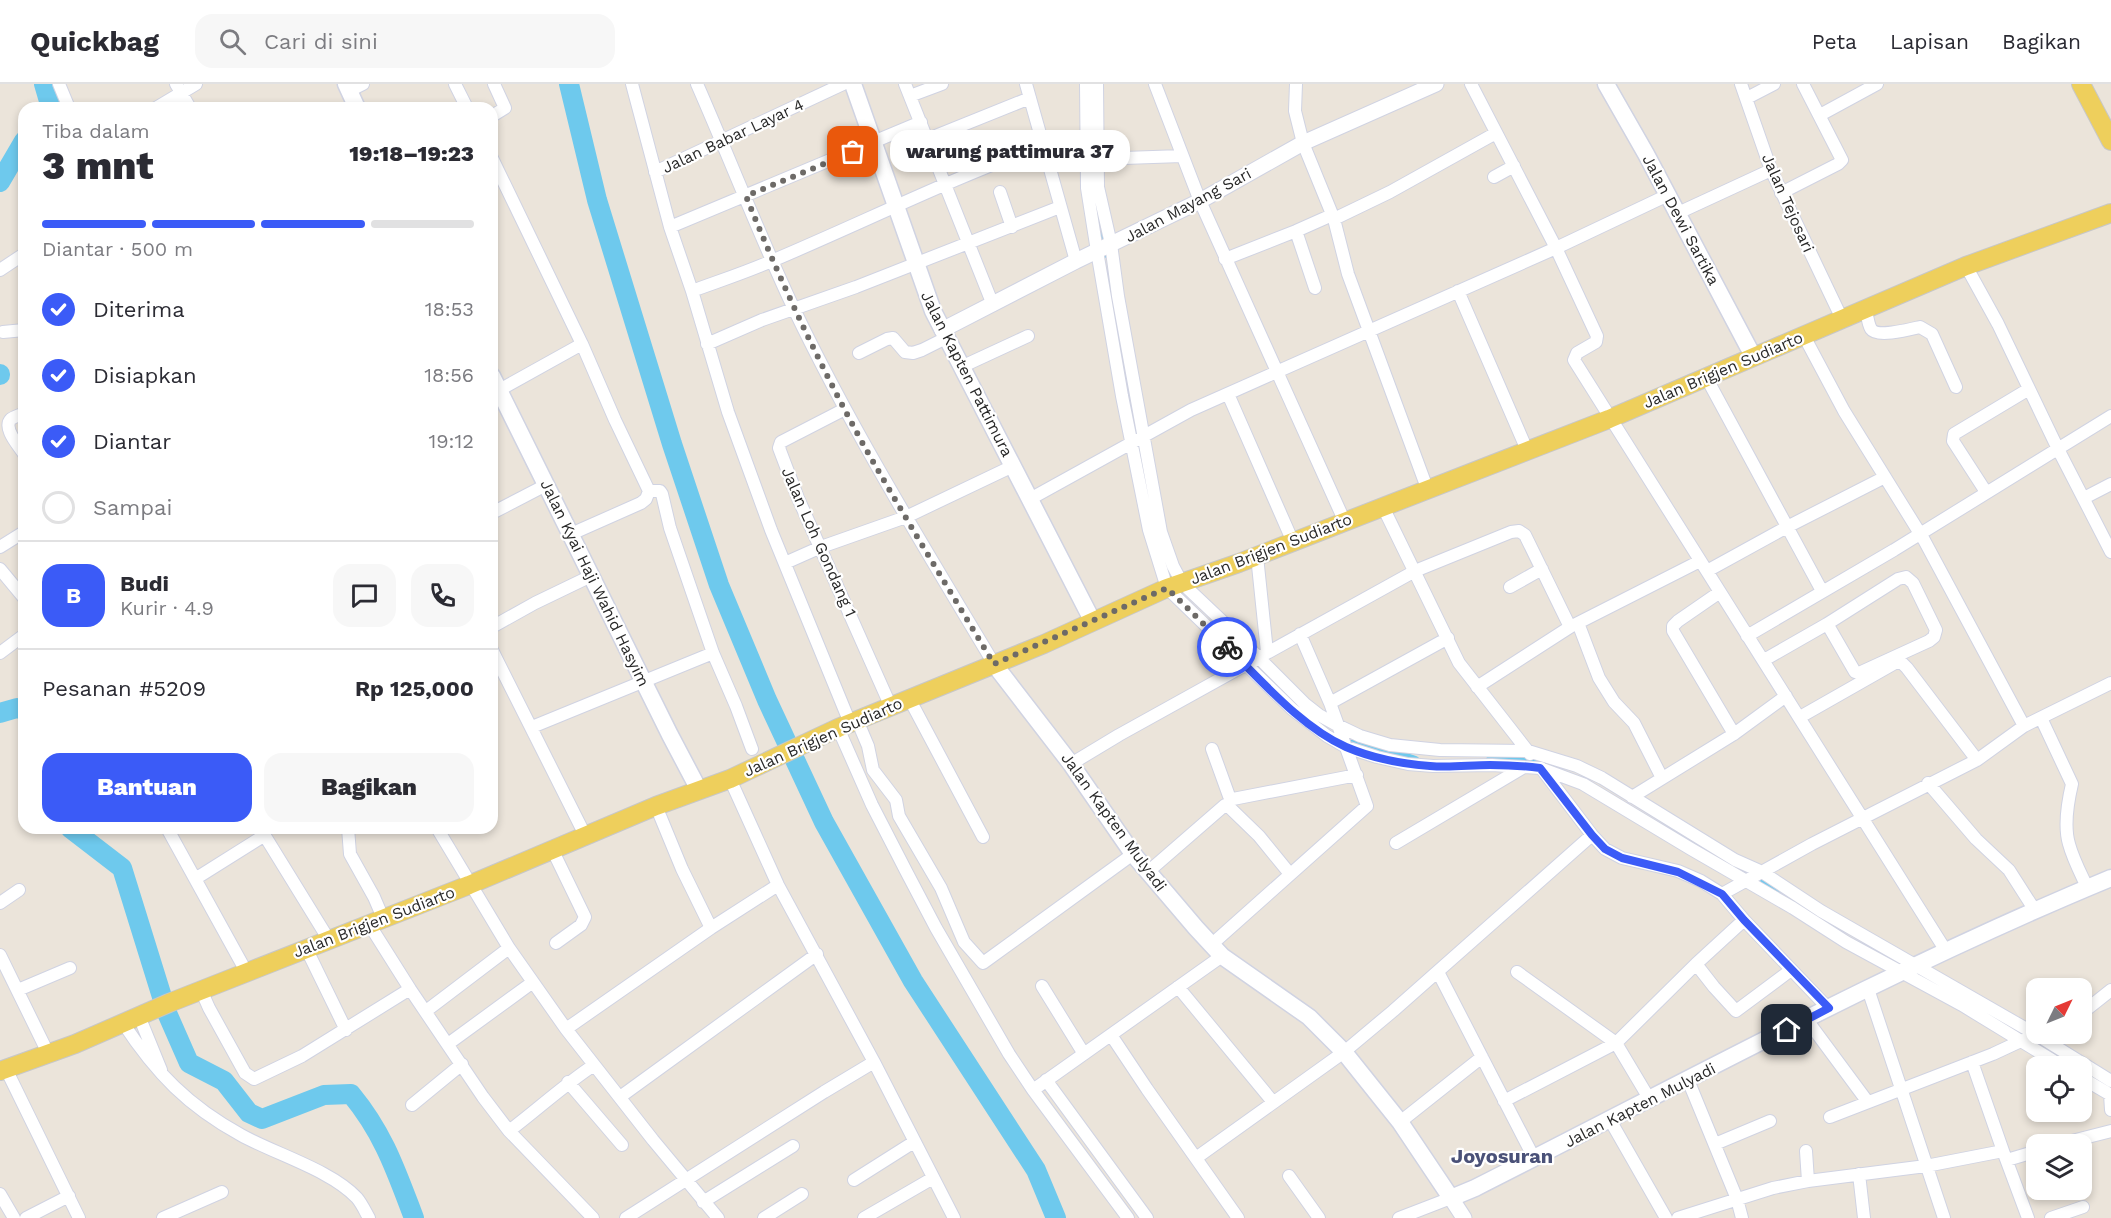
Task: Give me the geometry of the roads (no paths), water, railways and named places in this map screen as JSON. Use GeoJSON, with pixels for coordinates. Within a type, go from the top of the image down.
{"type":"FeatureCollection","features":[{"type":"Feature","properties":{"kind":"main road","name":"Jalan Kapten Pattimura"},"geometry":{"type":"LineString","coordinates":[[853,84],[915,264],[944,334],[1092,620]]}},
{"type":"Feature","properties":{"kind":"main road","name":"Jalan Dewi Sartika"},"geometry":{"type":"LineString","coordinates":[[1606,84],[1678,213],[1753,356]]}},
{"type":"Feature","properties":{"kind":"main road"},"geometry":{"type":"LineString","coordinates":[[2081,84],[2111,141]]}},
{"type":"Feature","properties":{"kind":"main road"},"geometry":{"type":"LineString","coordinates":[[353,86],[356,102]]}},
{"type":"Feature","properties":{"kind":"main road","name":"Jalan Brigjen Sudiarto"},"geometry":{"type":"LineString","coordinates":[[3,1070],[306,948],[470,885],[656,806],[730,779],[848,724],[1044,644],[1092,620],[1174,586],[1609,419],[1966,266],[2111,213]]}},
{"type":"Feature","properties":{"kind":"main road","name":"Jalan Kyai Haji Wahid Hasyim"},"geometry":{"type":"LineString","coordinates":[[498,394],[546,484],[699,790]]}},
{"type":"Feature","properties":{"kind":"main road","name":"Jalan Kapten Mulyadi"},"geometry":{"type":"LineString","coordinates":[[994,664],[1071,764],[1134,854],[1216,950],[1309,1017],[1344,1052],[1400,1122],[1451,1198],[1475,1188],[1909,968],[2034,909],[2111,878]]}},
{"type":"Feature","properties":{"kind":"street"},"geometry":{"type":"LineString","coordinates":[[59,84],[66,102]]}},
{"type":"Feature","properties":{"kind":"street"},"geometry":{"type":"LineString","coordinates":[[163,102],[179,88],[196,84]]}},
{"type":"Feature","properties":{"kind":"street"},"geometry":{"type":"LineString","coordinates":[[454,84],[464,102]]}},
{"type":"Feature","properties":{"kind":"street"},"geometry":{"type":"LineString","coordinates":[[494,84],[505,108],[498,112]]}},
{"type":"Feature","properties":{"kind":"street"},"geometry":{"type":"LineString","coordinates":[[632,84],[670,227],[692,291],[728,412],[848,724],[872,805],[936,928],[1010,1054],[1033,1090],[1128,1218]]}},
{"type":"Feature","properties":{"kind":"street"},"geometry":{"type":"LineString","coordinates":[[696,84],[772,261],[845,409],[906,517],[994,664]]}},
{"type":"Feature","properties":{"kind":"street","name":"Jalan Babar Layar 4"},"geometry":{"type":"LineString","coordinates":[[655,172],[843,84]]}},
{"type":"Feature","properties":{"kind":"street"},"geometry":{"type":"LineString","coordinates":[[942,84],[908,90],[993,305]]}},
{"type":"Feature","properties":{"kind":"street"},"geometry":{"type":"LineString","coordinates":[[1026,84],[1076,261]]}},
{"type":"Feature","properties":{"kind":"street"},"geometry":{"type":"LineString","coordinates":[[1086,84],[1103,248],[1118,296],[1138,440],[1161,532],[1173,566],[1174,586],[1254,660],[1318,715],[1337,727],[1390,745],[1440,750],[1529,752],[1577,766],[1735,860],[1793,908],[1846,942],[1909,968],[2026,1035]]}},
{"type":"Feature","properties":{"kind":"street"},"geometry":{"type":"LineString","coordinates":[[1092,159],[1097,84]]}},
{"type":"Feature","properties":{"kind":"street"},"geometry":{"type":"LineString","coordinates":[[1155,84],[1225,259],[1344,520]]}},
{"type":"Feature","properties":{"kind":"street"},"geometry":{"type":"LineString","coordinates":[[1296,84],[1295,111],[1303,143],[1333,217],[1348,274],[1427,488]]}},
{"type":"Feature","properties":{"kind":"street","name":"Jalan Mayang Sari"},"geometry":{"type":"LineString","coordinates":[[944,334],[1076,261],[1200,201],[1303,143],[1436,84]]}},
{"type":"Feature","properties":{"kind":"street"},"geometry":{"type":"LineString","coordinates":[[1471,84],[1556,248],[1597,336],[1596,342],[1577,353],[1574,360],[1609,419],[1764,660],[1946,951]]}},
{"type":"Feature","properties":{"kind":"street","name":"Jalan Tejosari"},"geometry":{"type":"LineString","coordinates":[[1741,84],[1771,170],[1842,320]]}},
{"type":"Feature","properties":{"kind":"street"},"geometry":{"type":"LineString","coordinates":[[1746,98],[1774,84]]}},
{"type":"Feature","properties":{"kind":"street"},"geometry":{"type":"LineString","coordinates":[[1781,193],[1842,160],[1803,84]]}},
{"type":"Feature","properties":{"kind":"street"},"geometry":{"type":"LineString","coordinates":[[1820,115],[1878,84]]}},
{"type":"Feature","properties":{"kind":"street"},"geometry":{"type":"LineString","coordinates":[[179,88],[187,102]]}},
{"type":"Feature","properties":{"kind":"street"},"geometry":{"type":"LineString","coordinates":[[928,139],[1030,98]]}},
{"type":"Feature","properties":{"kind":"street"},"geometry":{"type":"LineString","coordinates":[[670,227],[921,122]]}},
{"type":"Feature","properties":{"kind":"street"},"geometry":{"type":"LineString","coordinates":[[1225,259],[1390,192],[1496,133]]}},
{"type":"Feature","properties":{"kind":"street"},"geometry":{"type":"LineString","coordinates":[[692,291],[772,261],[896,205],[1044,145]]}},
{"type":"Feature","properties":{"kind":"street"},"geometry":{"type":"LineString","coordinates":[[1049,165],[1092,159],[1182,156]]}},
{"type":"Feature","properties":{"kind":"street"},"geometry":{"type":"LineString","coordinates":[[1494,177],[1514,166]]}},
{"type":"Feature","properties":{"kind":"street"},"geometry":{"type":"LineString","coordinates":[[1678,213],[1771,170]]}},
{"type":"Feature","properties":{"kind":"street"},"geometry":{"type":"LineString","coordinates":[[498,173],[582,344],[649,491],[646,499],[641,503],[571,534]]}},
{"type":"Feature","properties":{"kind":"street"},"geometry":{"type":"LineString","coordinates":[[1000,192],[1012,227]]}},
{"type":"Feature","properties":{"kind":"street"},"geometry":{"type":"LineString","coordinates":[[1030,499],[1191,410],[1556,248],[1668,195]]}},
{"type":"Feature","properties":{"kind":"street"},"geometry":{"type":"LineString","coordinates":[[707,344],[794,308],[915,264],[1060,207]]}},
{"type":"Feature","properties":{"kind":"street"},"geometry":{"type":"LineString","coordinates":[[1296,231],[1315,288]]}},
{"type":"Feature","properties":{"kind":"street"},"geometry":{"type":"LineString","coordinates":[[0,270],[18,258]]}},
{"type":"Feature","properties":{"kind":"street"},"geometry":{"type":"LineString","coordinates":[[1966,266],[1998,324],[2111,552]]}},
{"type":"Feature","properties":{"kind":"street"},"geometry":{"type":"LineString","coordinates":[[1458,291],[1527,450]]}},
{"type":"Feature","properties":{"kind":"street"},"geometry":{"type":"LineString","coordinates":[[1866,309],[1871,329],[1875,332],[1887,333],[1920,327],[1932,334],[1956,387]]}},
{"type":"Feature","properties":{"kind":"street"},"geometry":{"type":"LineString","coordinates":[[3,332],[18,331]]}},
{"type":"Feature","properties":{"kind":"street"},"geometry":{"type":"LineString","coordinates":[[858,353],[893,338],[904,352],[913,353],[944,334]]}},
{"type":"Feature","properties":{"kind":"street"},"geometry":{"type":"LineString","coordinates":[[961,367],[1028,336]]}},
{"type":"Feature","properties":{"kind":"street"},"geometry":{"type":"LineString","coordinates":[[1804,336],[1844,411],[1919,533],[2024,726]]}},
{"type":"Feature","properties":{"kind":"street"},"geometry":{"type":"LineString","coordinates":[[498,385],[582,344]]}},
{"type":"Feature","properties":{"kind":"street"},"geometry":{"type":"LineString","coordinates":[[1706,377],[1822,591]]}},
{"type":"Feature","properties":{"kind":"street"},"geometry":{"type":"LineString","coordinates":[[1986,492],[1955,443],[1954,434],[2029,389]]}},
{"type":"Feature","properties":{"kind":"street"},"geometry":{"type":"LineString","coordinates":[[1228,394],[1293,542]]}},
{"type":"Feature","properties":{"kind":"street","name":"Jalan Loh Gondang 1"},"geometry":{"type":"LineString","coordinates":[[845,409],[779,445],[798,498],[891,707]]}},
{"type":"Feature","properties":{"kind":"street"},"geometry":{"type":"LineString","coordinates":[[18,415],[11,419],[8,425],[18,444]]}},
{"type":"Feature","properties":{"kind":"street"},"geometry":{"type":"LineString","coordinates":[[1747,636],[1894,550],[2111,416]]}},
{"type":"Feature","properties":{"kind":"street"},"geometry":{"type":"LineString","coordinates":[[785,563],[821,547],[906,517],[1013,466]]}},
{"type":"Feature","properties":{"kind":"street"},"geometry":{"type":"LineString","coordinates":[[1477,687],[1574,625],[1787,527],[1885,477]]}},
{"type":"Feature","properties":{"kind":"street"},"geometry":{"type":"LineString","coordinates":[[498,510],[546,484]]}},
{"type":"Feature","properties":{"kind":"street"},"geometry":{"type":"LineString","coordinates":[[2084,498],[2111,484]]}},
{"type":"Feature","properties":{"kind":"street"},"geometry":{"type":"LineString","coordinates":[[649,491],[660,491],[662,494],[670,528],[713,653],[752,749]]}},
{"type":"Feature","properties":{"kind":"street"},"geometry":{"type":"LineString","coordinates":[[1383,507],[1459,663],[1592,835],[1613,855],[1678,872],[1722,894],[1829,1008]]}},
{"type":"Feature","properties":{"kind":"street"},"geometry":{"type":"LineString","coordinates":[[1071,764],[1414,571],[1511,532],[1519,531],[1525,535],[1574,625],[1599,678],[1614,702],[1634,723],[1662,778]]}},
{"type":"Feature","properties":{"kind":"street"},"geometry":{"type":"LineString","coordinates":[[0,547],[18,536]]}},
{"type":"Feature","properties":{"kind":"street"},"geometry":{"type":"LineString","coordinates":[[1257,556],[1254,660],[1310,724],[1344,744],[1377,758],[1433,766],[1539,767],[1583,784],[1849,927],[1889,951],[1962,1005],[2026,1035]]}},
{"type":"Feature","properties":{"kind":"street"},"geometry":{"type":"LineString","coordinates":[[1509,586],[1542,569]]}},
{"type":"Feature","properties":{"kind":"street"},"geometry":{"type":"LineString","coordinates":[[2,576],[18,592]]}},
{"type":"Feature","properties":{"kind":"street"},"geometry":{"type":"LineString","coordinates":[[498,624],[591,576]]}},
{"type":"Feature","properties":{"kind":"street"},"geometry":{"type":"LineString","coordinates":[[1764,660],[1898,579],[1906,577],[1913,583],[1936,630],[1934,637],[1929,641],[1859,673],[1855,672],[1829,627]]}},
{"type":"Feature","properties":{"kind":"street"},"geometry":{"type":"LineString","coordinates":[[1720,592],[1678,621],[1673,626],[1673,631],[1734,734]]}},
{"type":"Feature","properties":{"kind":"street"},"geometry":{"type":"LineString","coordinates":[[1033,1090],[1178,987],[1290,874],[1366,808],[1367,804],[1358,775],[1300,634]]}},
{"type":"Feature","properties":{"kind":"street"},"geometry":{"type":"LineString","coordinates":[[1330,704],[1448,638]]}},
{"type":"Feature","properties":{"kind":"street"},"geometry":{"type":"LineString","coordinates":[[0,652],[18,639]]}},
{"type":"Feature","properties":{"kind":"street"},"geometry":{"type":"LineString","coordinates":[[532,727],[713,653]]}},
{"type":"Feature","properties":{"kind":"street"},"geometry":{"type":"LineString","coordinates":[[498,662],[585,835]]}},
{"type":"Feature","properties":{"kind":"street"},"geometry":{"type":"LineString","coordinates":[[1800,717],[1890,666],[1902,663],[1977,760]]}},
{"type":"Feature","properties":{"kind":"street"},"geometry":{"type":"LineString","coordinates":[[1722,894],[1928,783],[1977,760],[2024,726],[2111,683]]}},
{"type":"Feature","properties":{"kind":"street"},"geometry":{"type":"LineString","coordinates":[[1632,797],[1734,734],[1786,696]]}},
{"type":"Feature","properties":{"kind":"street"},"geometry":{"type":"LineString","coordinates":[[910,700],[982,837]]}},
{"type":"Feature","properties":{"kind":"street"},"geometry":{"type":"LineString","coordinates":[[2041,718],[2072,784],[2067,831],[2069,844],[2087,887]]}},
{"type":"Feature","properties":{"kind":"street"},"geometry":{"type":"LineString","coordinates":[[848,724],[868,746],[873,770],[896,800],[899,816],[941,888],[964,942],[983,963],[1134,854]]}},
{"type":"Feature","properties":{"kind":"street"},"geometry":{"type":"LineString","coordinates":[[1212,749],[1229,796],[1233,799],[1358,775]]}},
{"type":"Feature","properties":{"kind":"street"},"geometry":{"type":"LineString","coordinates":[[1396,843],[1525,766]]}},
{"type":"Feature","properties":{"kind":"street"},"geometry":{"type":"LineString","coordinates":[[730,779],[778,885],[874,1062],[954,1218]]}},
{"type":"Feature","properties":{"kind":"street"},"geometry":{"type":"LineString","coordinates":[[1928,783],[1976,840],[2009,870],[2034,909]]}},
{"type":"Feature","properties":{"kind":"street"},"geometry":{"type":"LineString","coordinates":[[1149,871],[1225,805],[1259,836],[1290,874]]}},
{"type":"Feature","properties":{"kind":"street"},"geometry":{"type":"LineString","coordinates":[[656,806],[682,869],[711,928]]}},
{"type":"Feature","properties":{"kind":"street"},"geometry":{"type":"LineString","coordinates":[[170,834],[247,973]]}},
{"type":"Feature","properties":{"kind":"street"},"geometry":{"type":"LineString","coordinates":[[195,879],[259,834]]}},
{"type":"Feature","properties":{"kind":"street"},"geometry":{"type":"LineString","coordinates":[[263,834],[329,940]]}},
{"type":"Feature","properties":{"kind":"street"},"geometry":{"type":"LineString","coordinates":[[348,834],[350,854],[374,897],[376,921],[410,989],[483,1097],[509,1131],[593,1218]]}},
{"type":"Feature","properties":{"kind":"street"},"geometry":{"type":"LineString","coordinates":[[440,834],[509,948],[566,1029],[718,1218]]}},
{"type":"Feature","properties":{"kind":"street"},"geometry":{"type":"LineString","coordinates":[[1196,1158],[1344,1052],[1592,835]]}},
{"type":"Feature","properties":{"kind":"street"},"geometry":{"type":"LineString","coordinates":[[552,849],[585,917],[581,926],[556,943]]}},
{"type":"Feature","properties":{"kind":"street"},"geometry":{"type":"LineString","coordinates":[[566,1029],[711,928],[778,885]]}},
{"type":"Feature","properties":{"kind":"street"},"geometry":{"type":"LineString","coordinates":[[0,903],[19,890]]}},
{"type":"Feature","properties":{"kind":"street"},"geometry":{"type":"LineString","coordinates":[[1504,1101],[1616,1044],[1744,920]]}},
{"type":"Feature","properties":{"kind":"street"},"geometry":{"type":"LineString","coordinates":[[306,948],[346,1030]]}},
{"type":"Feature","properties":{"kind":"street"},"geometry":{"type":"LineString","coordinates":[[426,1011],[509,948]]}},
{"type":"Feature","properties":{"kind":"street"},"geometry":{"type":"LineString","coordinates":[[620,1097],[816,954]]}},
{"type":"Feature","properties":{"kind":"street"},"geometry":{"type":"LineString","coordinates":[[0,955],[48,1053]]}},
{"type":"Feature","properties":{"kind":"street"},"geometry":{"type":"LineString","coordinates":[[1696,964],[1736,1011],[1791,970]]}},
{"type":"Feature","properties":{"kind":"street"},"geometry":{"type":"LineString","coordinates":[[18,990],[70,968]]}},
{"type":"Feature","properties":{"kind":"street"},"geometry":{"type":"LineString","coordinates":[[1438,972],[1534,1158]]}},
{"type":"Feature","properties":{"kind":"street"},"geometry":{"type":"LineString","coordinates":[[1517,972],[1616,1044],[1650,1100]]}},
{"type":"Feature","properties":{"kind":"street"},"geometry":{"type":"LineString","coordinates":[[448,1044],[533,982]]}},
{"type":"Feature","properties":{"kind":"street"},"geometry":{"type":"LineString","coordinates":[[1042,986],[1084,1054]]}},
{"type":"Feature","properties":{"kind":"street"},"geometry":{"type":"LineString","coordinates":[[1178,987],[1273,1102]]}},
{"type":"Feature","properties":{"kind":"street"},"geometry":{"type":"LineString","coordinates":[[1868,988],[1944,1218]]}},
{"type":"Feature","properties":{"kind":"street"},"geometry":{"type":"LineString","coordinates":[[201,990],[239,1063],[245,1073],[254,1079],[302,1056],[410,989]]}},
{"type":"Feature","properties":{"kind":"street"},"geometry":{"type":"LineString","coordinates":[[2092,1005],[2111,990]]}},
{"type":"Feature","properties":{"kind":"street"},"geometry":{"type":"LineString","coordinates":[[138,1017],[165,1079]]}},
{"type":"Feature","properties":{"kind":"street"},"geometry":{"type":"LineString","coordinates":[[138,1017],[140,1048],[165,1079],[207,1114],[242,1136],[340,1185],[357,1198],[369,1218]]}},
{"type":"Feature","properties":{"kind":"street"},"geometry":{"type":"LineString","coordinates":[[1807,1020],[1867,1101]]}},
{"type":"Feature","properties":{"kind":"street"},"geometry":{"type":"LineString","coordinates":[[1111,1035],[1238,1218]]}},
{"type":"Feature","properties":{"kind":"street"},"geometry":{"type":"LineString","coordinates":[[1830,1117],[1993,1054],[2026,1039]]}},
{"type":"Feature","properties":{"kind":"street"},"geometry":{"type":"LineString","coordinates":[[2038,1044],[2051,1056]]}},
{"type":"Feature","properties":{"kind":"street"},"geometry":{"type":"LineString","coordinates":[[2043,1044],[2111,1081]]}},
{"type":"Feature","properties":{"kind":"street"},"geometry":{"type":"LineString","coordinates":[[1400,1122],[1482,1057]]}},
{"type":"Feature","properties":{"kind":"street"},"geometry":{"type":"LineString","coordinates":[[626,1218],[874,1062]]}},
{"type":"Feature","properties":{"kind":"street"},"geometry":{"type":"LineString","coordinates":[[1972,1062],[2028,1218]]}},
{"type":"Feature","properties":{"kind":"street"},"geometry":{"type":"LineString","coordinates":[[412,1105],[462,1064]]}},
{"type":"Feature","properties":{"kind":"street"},"geometry":{"type":"LineString","coordinates":[[509,1131],[550,1100],[568,1082],[594,1065]]}},
{"type":"Feature","properties":{"kind":"street"},"geometry":{"type":"LineString","coordinates":[[3,1070],[79,1218]]}},
{"type":"Feature","properties":{"kind":"street"},"geometry":{"type":"LineString","coordinates":[[1046,1080],[1147,1218]]}},
{"type":"Feature","properties":{"kind":"street"},"geometry":{"type":"LineString","coordinates":[[1688,1080],[1737,1199],[1742,1218]]}},
{"type":"Feature","properties":{"kind":"street"},"geometry":{"type":"LineString","coordinates":[[568,1082],[622,1145]]}},
{"type":"Feature","properties":{"kind":"street"},"geometry":{"type":"LineString","coordinates":[[2092,1084],[2110,1095],[2111,1110]]}},
{"type":"Feature","properties":{"kind":"street"},"geometry":{"type":"LineString","coordinates":[[1610,1120],[1666,1218]]}},
{"type":"Feature","properties":{"kind":"street"},"geometry":{"type":"LineString","coordinates":[[1715,1144],[1770,1121]]}},
{"type":"Feature","properties":{"kind":"street"},"geometry":{"type":"LineString","coordinates":[[2092,1136],[2111,1131]]}},
{"type":"Feature","properties":{"kind":"street"},"geometry":{"type":"LineString","coordinates":[[854,1180],[914,1142]]}},
{"type":"Feature","properties":{"kind":"street"},"geometry":{"type":"LineString","coordinates":[[704,1202],[793,1146]]}},
{"type":"Feature","properties":{"kind":"street"},"geometry":{"type":"LineString","coordinates":[[1806,1151],[1808,1181]]}},
{"type":"Feature","properties":{"kind":"street"},"geometry":{"type":"LineString","coordinates":[[1678,1218],[1773,1188],[1808,1181],[2026,1152]]}},
{"type":"Feature","properties":{"kind":"street"},"geometry":{"type":"LineString","coordinates":[[1859,1174],[1864,1218]]}},
{"type":"Feature","properties":{"kind":"street"},"geometry":{"type":"LineString","coordinates":[[1288,1176],[1319,1218]]}},
{"type":"Feature","properties":{"kind":"street"},"geometry":{"type":"LineString","coordinates":[[868,1217],[933,1179]]}},
{"type":"Feature","properties":{"kind":"street"},"geometry":{"type":"LineString","coordinates":[[163,1218],[222,1192]]}},
{"type":"Feature","properties":{"kind":"street"},"geometry":{"type":"LineString","coordinates":[[0,1194],[14,1218]]}},
{"type":"Feature","properties":{"kind":"street"},"geometry":{"type":"LineString","coordinates":[[764,1218],[802,1194]]}},
{"type":"Feature","properties":{"kind":"street"},"geometry":{"type":"LineString","coordinates":[[26,1218],[69,1196]]}},
{"type":"Feature","properties":{"kind":"street"},"geometry":{"type":"LineString","coordinates":[[1399,1218],[1451,1198],[1464,1218]]}},
{"type":"Feature","properties":{"kind":"street"},"geometry":{"type":"LineString","coordinates":[[2051,1218],[2083,1207]]}},
{"type":"Feature","properties":{"kind":"waterway"},"geometry":{"type":"LineString","coordinates":[[44,84],[49,102]]}},
{"type":"Feature","properties":{"kind":"waterway"},"geometry":{"type":"LineString","coordinates":[[569,84],[597,200],[672,444],[719,585],[767,700],[824,822],[913,981],[1036,1170],[1056,1218]]}},
{"type":"Feature","properties":{"kind":"waterway"},"geometry":{"type":"LineString","coordinates":[[0,182],[18,151]]}},
{"type":"Feature","properties":{"kind":"waterway"},"geometry":{"type":"LineString","coordinates":[[1094,201],[1107,253]]}},
{"type":"Feature","properties":{"kind":"waterway"},"geometry":{"type":"LineString","coordinates":[[1123,354],[1137,442]]}},
{"type":"Feature","properties":{"kind":"waterway"},"geometry":{"type":"LineString","coordinates":[[1262,672],[1295,702]]}},
{"type":"Feature","properties":{"kind":"waterway"},"geometry":{"type":"LineString","coordinates":[[0,713],[18,708]]}},
{"type":"Feature","properties":{"kind":"waterway"},"geometry":{"type":"LineString","coordinates":[[1338,731],[1346,737],[1415,761]]}},
{"type":"Feature","properties":{"kind":"waterway"},"geometry":{"type":"LineString","coordinates":[[1491,760],[1535,759],[1547,762]]}},
{"type":"Feature","properties":{"kind":"waterway"},"geometry":{"type":"LineString","coordinates":[[78,834],[122,868],[167,1013],[189,1063],[224,1081],[249,1113],[262,1119],[324,1095],[351,1094],[381,1138],[414,1218]]}},
{"type":"Feature","properties":{"kind":"waterway"},"geometry":{"type":"LineString","coordinates":[[1749,873],[1795,900]]}},
{"type":"Feature","properties":{"kind":"place","name":"warung pattimura 37"},"geometry":{"type":"Point","coordinates":[853,152]}},
{"type":"Feature","properties":{"kind":"district","name":"Joyosuran"},"geometry":{"type":"Point","coordinates":[1502,1156]}}]}
